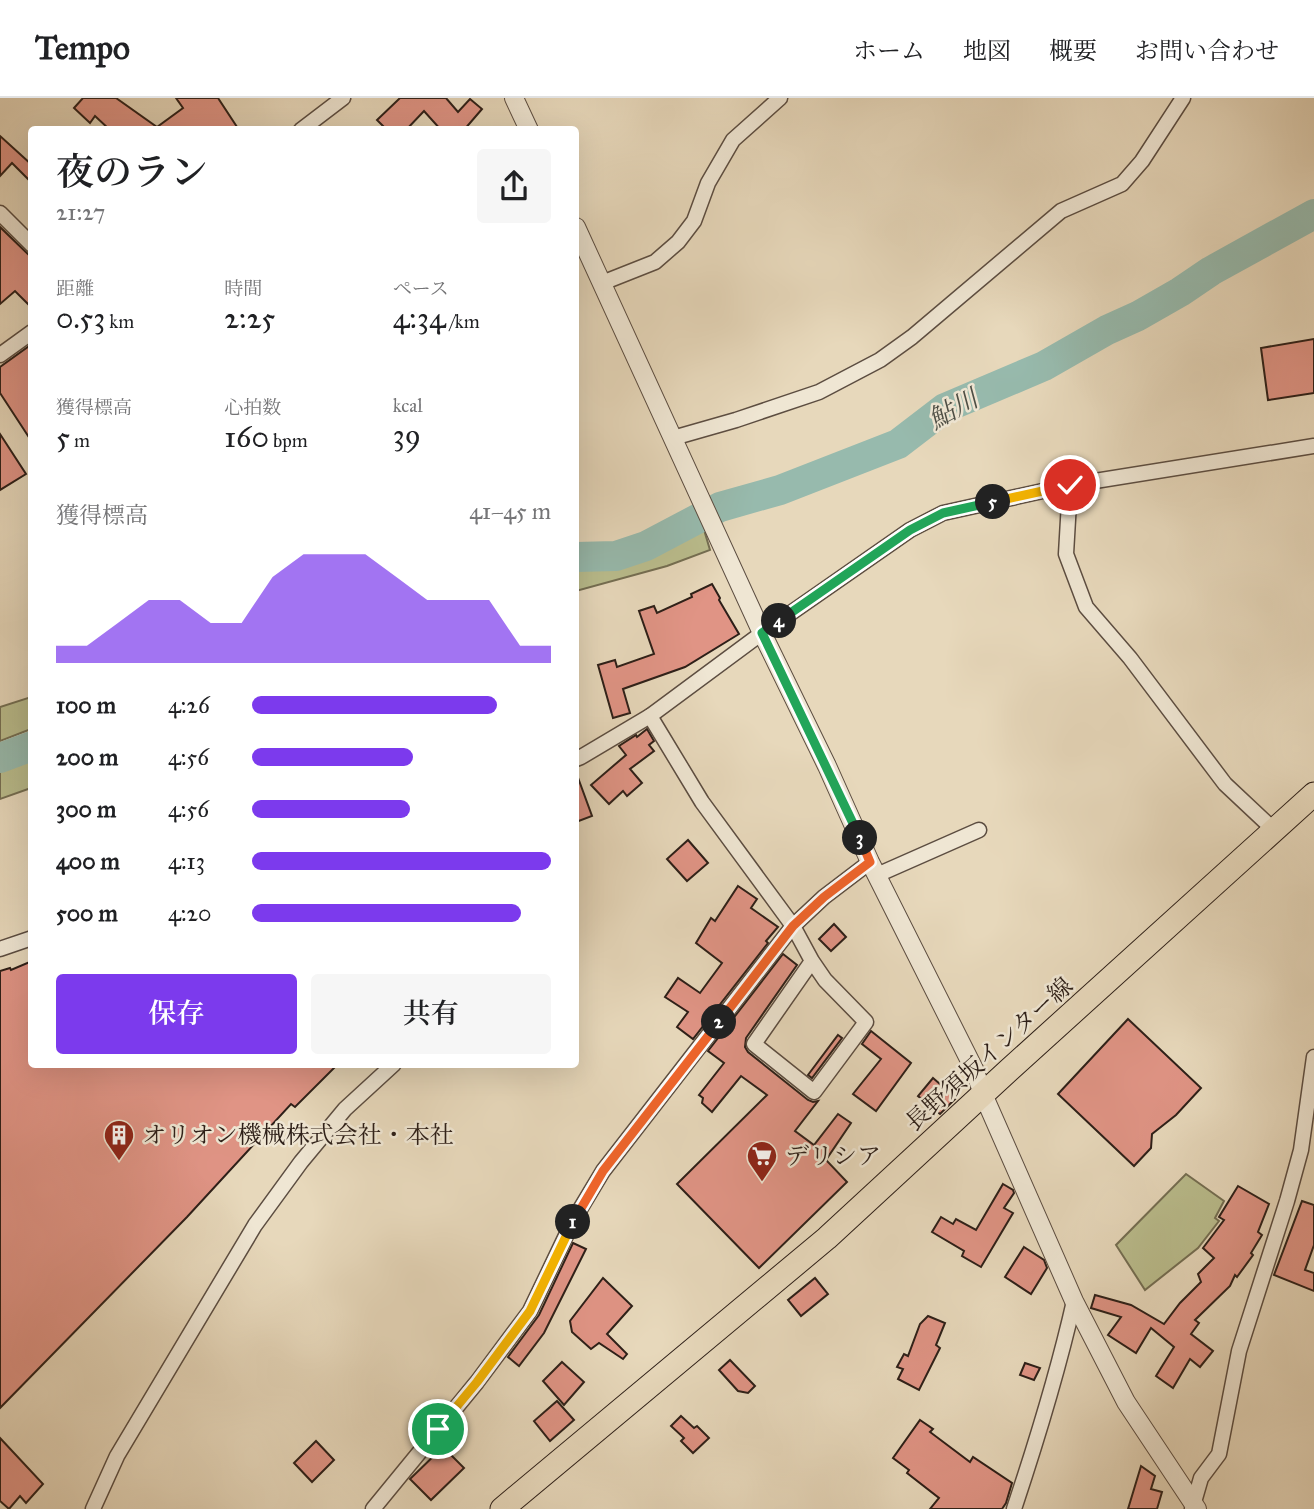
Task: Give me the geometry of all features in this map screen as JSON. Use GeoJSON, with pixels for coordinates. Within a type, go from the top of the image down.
{"type":"FeatureCollection","features":[{"type":"Feature","properties":{"kind":"main road","name":"長野須坂インター線"},"geometry":{"type":"LineString","coordinates":[[502,1509],[827,1238],[1314,794]]}},
{"type":"Feature","properties":{"kind":"street"},"geometry":{"type":"LineString","coordinates":[[306,126],[343,98]]}},
{"type":"Feature","properties":{"kind":"street"},"geometry":{"type":"LineString","coordinates":[[514,98],[527,126]]}},
{"type":"Feature","properties":{"kind":"street"},"geometry":{"type":"LineString","coordinates":[[602,283],[655,262],[678,242],[694,221],[708,183],[733,140],[780,98]]}},
{"type":"Feature","properties":{"kind":"street"},"geometry":{"type":"LineString","coordinates":[[675,443],[819,392],[880,360],[912,337],[1061,211],[1122,184],[1142,161],[1183,98]]}},
{"type":"Feature","properties":{"kind":"street"},"geometry":{"type":"LineString","coordinates":[[0,213],[28,241]]}},
{"type":"Feature","properties":{"kind":"street"},"geometry":{"type":"LineString","coordinates":[[579,233],[762,633],[974,1069],[1074,1301],[1126,1402],[1194,1507]]}},
{"type":"Feature","properties":{"kind":"street"},"geometry":{"type":"LineString","coordinates":[[1,353],[28,335]]}},
{"type":"Feature","properties":{"kind":"street"},"geometry":{"type":"LineString","coordinates":[[579,757],[650,716],[762,633],[910,530],[943,513],[1070,485],[1314,446]]}},
{"type":"Feature","properties":{"kind":"street"},"geometry":{"type":"LineString","coordinates":[[1070,485],[1066,554],[1086,607],[1130,658],[1225,784],[1274,830]]}},
{"type":"Feature","properties":{"kind":"street"},"geometry":{"type":"LineString","coordinates":[[650,716],[702,803],[793,926],[825,980],[866,1022],[814,1092],[754,1044],[812,961]]}},
{"type":"Feature","properties":{"kind":"street"},"geometry":{"type":"LineString","coordinates":[[373,1509],[477,1382],[530,1311],[573,1220],[603,1171],[793,926],[824,897],[874,868],[979,830]]}},
{"type":"Feature","properties":{"kind":"street"},"geometry":{"type":"LineString","coordinates":[[0,949],[28,939]]}},
{"type":"Feature","properties":{"kind":"street"},"geometry":{"type":"LineString","coordinates":[[1194,1507],[1201,1478],[1219,1454],[1239,1351],[1283,1213],[1308,1152],[1314,1057]]}},
{"type":"Feature","properties":{"kind":"street"},"geometry":{"type":"LineString","coordinates":[[93,1509],[117,1456],[255,1225],[301,1162],[345,1109],[390,1068]]}},
{"type":"Feature","properties":{"kind":"street"},"geometry":{"type":"LineString","coordinates":[[1014,1509],[1063,1353],[1074,1301]]}},
{"type":"Feature","properties":{"kind":"green space"},"geometry":{"type":"Polygon","coordinates":[[[702,523],[710,550],[667,566],[579,590],[579,564],[595,561],[629,563],[702,523]]]}},
{"type":"Feature","properties":{"kind":"green space"},"geometry":{"type":"Polygon","coordinates":[[[28,698],[28,730],[0,741],[0,707],[28,698]]]}},
{"type":"Feature","properties":{"kind":"green space"},"geometry":{"type":"Polygon","coordinates":[[[28,755],[28,789],[0,799],[0,765],[28,755]]]}},
{"type":"Feature","properties":{"kind":"green space"},"geometry":{"type":"Polygon","coordinates":[[[1186,1174],[1224,1201],[1215,1218],[1219,1221],[1198,1248],[1145,1290],[1116,1245],[1186,1174]]]}},
{"type":"Feature","properties":{"kind":"building"},"geometry":{"type":"Polygon","coordinates":[[[83,98],[116,98],[156,126],[106,126],[95,116],[90,123],[74,108],[83,98]]]}},
{"type":"Feature","properties":{"kind":"building"},"geometry":{"type":"Polygon","coordinates":[[[176,98],[218,98],[236,126],[158,126],[183,108],[176,98]]]}},
{"type":"Feature","properties":{"kind":"building"},"geometry":{"type":"Polygon","coordinates":[[[400,98],[446,98],[458,112],[470,99],[482,109],[467,126],[437,126],[424,111],[410,126],[383,126],[377,120],[400,98]]]}},
{"type":"Feature","properties":{"kind":"building"},"geometry":{"type":"Polygon","coordinates":[[[0,136],[28,161],[28,179],[12,163],[0,176],[0,136]]]}},
{"type":"Feature","properties":{"kind":"building"},"geometry":{"type":"Polygon","coordinates":[[[0,227],[28,254],[28,304],[15,291],[0,304],[0,227]]]}},
{"type":"Feature","properties":{"kind":"building"},"geometry":{"type":"Polygon","coordinates":[[[1314,339],[1314,393],[1268,400],[1261,348],[1314,339]]]}},
{"type":"Feature","properties":{"kind":"building"},"geometry":{"type":"Polygon","coordinates":[[[28,347],[28,436],[0,393],[0,367],[28,347]]]}},
{"type":"Feature","properties":{"kind":"building"},"geometry":{"type":"Polygon","coordinates":[[[0,434],[26,474],[0,490],[0,434]]]}},
{"type":"Feature","properties":{"kind":"building"},"geometry":{"type":"Polygon","coordinates":[[[712,584],[739,634],[685,667],[623,689],[630,713],[613,718],[598,665],[615,660],[617,667],[654,654],[639,611],[654,606],[657,613],[692,597],[691,594],[712,584]]]}},
{"type":"Feature","properties":{"kind":"building"},"geometry":{"type":"Polygon","coordinates":[[[647,729],[654,741],[649,745],[654,751],[630,769],[642,783],[627,796],[623,791],[609,804],[591,785],[626,755],[619,746],[647,729]]]}},
{"type":"Feature","properties":{"kind":"building"},"geometry":{"type":"Polygon","coordinates":[[[579,780],[592,816],[579,821],[579,780]]]}},
{"type":"Feature","properties":{"kind":"building"},"geometry":{"type":"Polygon","coordinates":[[[688,840],[708,863],[687,881],[667,859],[688,840]]]}},
{"type":"Feature","properties":{"kind":"building"},"geometry":{"type":"Polygon","coordinates":[[[738,886],[757,899],[751,908],[778,927],[693,1039],[677,1027],[688,1012],[665,997],[678,978],[700,993],[722,963],[696,943],[711,918],[715,921],[738,886]]]}},
{"type":"Feature","properties":{"kind":"building"},"geometry":{"type":"Polygon","coordinates":[[[834,924],[846,937],[831,951],[819,939],[834,924]]]}},
{"type":"Feature","properties":{"kind":"building","name":"デリシア"},"geometry":{"type":"Polygon","coordinates":[[[783,954],[797,965],[746,1038],[745,1047],[808,1100],[818,1101],[795,1131],[814,1145],[838,1114],[851,1123],[826,1160],[847,1182],[759,1268],[677,1184],[767,1095],[741,1076],[712,1112],[702,1103],[703,1098],[699,1095],[724,1063],[708,1051],[783,954]]]}},
{"type":"Feature","properties":{"kind":"building","name":"オリオン機械株式会社・本社"},"geometry":{"type":"Polygon","coordinates":[[[28,963],[28,1068],[334,1068],[295,1107],[291,1104],[187,1217],[0,1408],[0,971],[11,970],[28,963]]]}},
{"type":"Feature","properties":{"kind":"building"},"geometry":{"type":"Polygon","coordinates":[[[1128,1019],[1201,1088],[1176,1115],[1152,1134],[1151,1148],[1134,1166],[1058,1094],[1128,1019]]]}},
{"type":"Feature","properties":{"kind":"building"},"geometry":{"type":"Polygon","coordinates":[[[871,1031],[911,1063],[876,1111],[853,1094],[881,1059],[862,1044],[871,1031]]]}},
{"type":"Feature","properties":{"kind":"building"},"geometry":{"type":"Polygon","coordinates":[[[838,1035],[842,1038],[812,1078],[808,1075],[838,1035]]]}},
{"type":"Feature","properties":{"kind":"building"},"geometry":{"type":"Polygon","coordinates":[[[933,1078],[956,1098],[940,1114],[918,1096],[933,1078]]]}},
{"type":"Feature","properties":{"kind":"building"},"geometry":{"type":"Polygon","coordinates":[[[1003,1184],[1013,1190],[1014,1193],[1004,1208],[1013,1213],[981,1267],[962,1256],[964,1251],[932,1232],[941,1217],[953,1224],[956,1219],[976,1230],[1003,1184]]]}},
{"type":"Feature","properties":{"kind":"building"},"geometry":{"type":"Polygon","coordinates":[[[1238,1186],[1269,1204],[1258,1232],[1262,1235],[1251,1253],[1253,1255],[1237,1277],[1235,1275],[1230,1286],[1195,1320],[1199,1323],[1191,1334],[1213,1351],[1200,1367],[1190,1359],[1173,1388],[1156,1376],[1174,1347],[1151,1328],[1136,1353],[1108,1335],[1121,1317],[1091,1308],[1095,1295],[1131,1305],[1164,1324],[1201,1282],[1198,1274],[1214,1258],[1203,1248],[1224,1220],[1219,1217],[1238,1186]]]}},
{"type":"Feature","properties":{"kind":"building"},"geometry":{"type":"Polygon","coordinates":[[[1302,1201],[1314,1205],[1314,1245],[1305,1270],[1314,1273],[1314,1291],[1274,1275],[1302,1201]]]}},
{"type":"Feature","properties":{"kind":"building"},"geometry":{"type":"Polygon","coordinates":[[[573,1243],[586,1249],[544,1333],[519,1366],[508,1357],[539,1315],[573,1243]]]}},
{"type":"Feature","properties":{"kind":"building"},"geometry":{"type":"Polygon","coordinates":[[[1024,1247],[1044,1260],[1047,1268],[1031,1294],[1005,1277],[1024,1247]]]}},
{"type":"Feature","properties":{"kind":"building"},"geometry":{"type":"Polygon","coordinates":[[[603,1278],[632,1306],[607,1334],[627,1354],[623,1359],[599,1343],[591,1349],[572,1332],[570,1321],[603,1278]]]}},
{"type":"Feature","properties":{"kind":"building"},"geometry":{"type":"Polygon","coordinates":[[[815,1278],[828,1294],[801,1316],[788,1300],[815,1278]]]}},
{"type":"Feature","properties":{"kind":"building"},"geometry":{"type":"Polygon","coordinates":[[[928,1316],[945,1323],[936,1345],[940,1348],[919,1390],[898,1379],[903,1369],[897,1367],[904,1354],[908,1356],[920,1324],[928,1316]]]}},
{"type":"Feature","properties":{"kind":"building"},"geometry":{"type":"Polygon","coordinates":[[[730,1360],[755,1386],[748,1393],[738,1391],[719,1370],[730,1360]]]}},
{"type":"Feature","properties":{"kind":"building"},"geometry":{"type":"Polygon","coordinates":[[[562,1362],[584,1382],[564,1405],[543,1381],[562,1362]]]}},
{"type":"Feature","properties":{"kind":"building"},"geometry":{"type":"Polygon","coordinates":[[[1025,1363],[1040,1368],[1034,1380],[1020,1375],[1025,1363]]]}},
{"type":"Feature","properties":{"kind":"building"},"geometry":{"type":"Polygon","coordinates":[[[557,1401],[574,1420],[550,1441],[534,1421],[557,1401]]]}},
{"type":"Feature","properties":{"kind":"building"},"geometry":{"type":"Polygon","coordinates":[[[681,1416],[709,1438],[693,1453],[681,1441],[684,1438],[671,1426],[681,1416]]]}},
{"type":"Feature","properties":{"kind":"building"},"geometry":{"type":"Polygon","coordinates":[[[920,1420],[933,1429],[930,1432],[970,1462],[973,1457],[1012,1483],[1002,1509],[930,1509],[939,1498],[907,1473],[909,1470],[893,1458],[920,1420]]]}},
{"type":"Feature","properties":{"kind":"building"},"geometry":{"type":"Polygon","coordinates":[[[0,1438],[43,1484],[26,1503],[20,1496],[9,1509],[0,1501],[0,1438]]]}},
{"type":"Feature","properties":{"kind":"building"},"geometry":{"type":"Polygon","coordinates":[[[316,1441],[334,1460],[312,1482],[294,1463],[316,1441]]]}},
{"type":"Feature","properties":{"kind":"building"},"geometry":{"type":"Polygon","coordinates":[[[443,1447],[464,1468],[431,1500],[410,1479],[443,1447]]]}},
{"type":"Feature","properties":{"kind":"building"},"geometry":{"type":"Polygon","coordinates":[[[1141,1466],[1155,1476],[1151,1489],[1162,1492],[1157,1509],[1128,1509],[1141,1466]]]}},
{"type":"Feature","properties":{"kind":"waterway","name":"鮎川"},"geometry":{"type":"LineString","coordinates":[[579,557],[616,556],[646,546],[720,507],[780,490],[898,444],[945,408],[1044,366],[1107,330],[1138,316],[1211,271],[1314,214]]}},
{"type":"Feature","properties":{"kind":"waterway","name":"鮎川"},"geometry":{"type":"LineString","coordinates":[[0,758],[28,748]]}},
{"type":"Feature","properties":{"kind":"place","name":"オリオン機械株式会社・本社"},"geometry":{"type":"Point","coordinates":[119,1162]}},
{"type":"Feature","properties":{"kind":"place","name":"デリシア"},"geometry":{"type":"Point","coordinates":[762,1183]}},
{"type":"Feature","properties":{"kind":"route"},"geometry":{"type":"LineString","coordinates":[[438,1429],[530,1311],[573,1220],[603,1171],[793,926],[824,897],[870,862],[762,633],[910,530],[943,513],[1070,485]]}}]}
